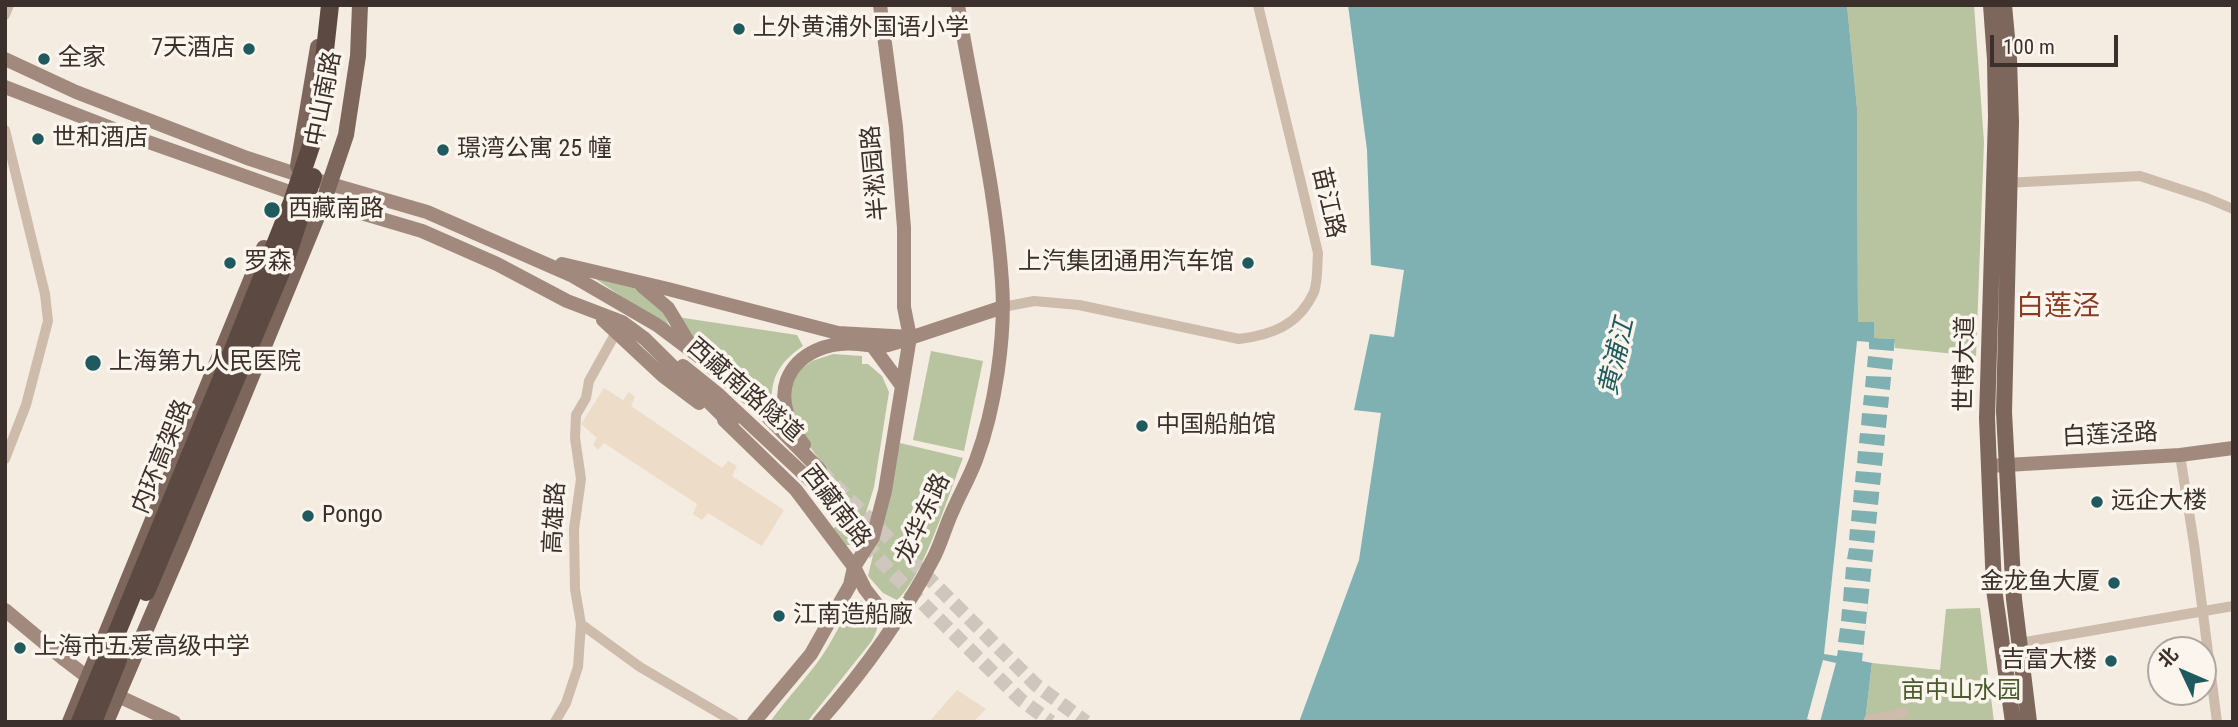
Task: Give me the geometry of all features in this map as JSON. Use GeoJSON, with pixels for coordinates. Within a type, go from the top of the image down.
{"type":"FeatureCollection","features":[{"type":"Feature","properties":{"kind":"highway","name":"内环高架路"},"geometry":{"type":"LineString","coordinates":[[80,722],[222,380],[292,202],[311,146],[330,5]]}},
{"type":"Feature","properties":{"kind":"highway","name":"内环高架路"},"geometry":{"type":"LineString","coordinates":[[93,722],[293,239],[323,139],[343,5]]}},
{"type":"Feature","properties":{"kind":"main road","name":"中山南路"},"geometry":{"type":"LineString","coordinates":[[69,722],[296,174],[322,5]]}},
{"type":"Feature","properties":{"kind":"main road","name":"中山南路"},"geometry":{"type":"LineString","coordinates":[[106,722],[324,200],[346,135],[358,56],[360,5]]}},
{"type":"Feature","properties":{"kind":"main road","name":"半淞园路"},"geometry":{"type":"LineString","coordinates":[[880,5],[896,127],[904,228],[904,307],[909,337]]}},
{"type":"Feature","properties":{"kind":"main road"},"geometry":{"type":"LineString","coordinates":[[958,5],[997,218],[1003,307]]}},
{"type":"Feature","properties":{"kind":"main road","name":"世博大道"},"geometry":{"type":"LineString","coordinates":[[1991,5],[2001,183],[2004,412],[2014,599],[2029,722]]}},
{"type":"Feature","properties":{"kind":"main road","name":"世博大道"},"geometry":{"type":"LineString","coordinates":[[2004,5],[2011,122],[2001,183],[1987,368],[1994,589],[2013,722]]}},
{"type":"Feature","properties":{"kind":"main road","name":"西藏南路"},"geometry":{"type":"LineString","coordinates":[[5,59],[76,92],[296,174],[427,212],[571,275],[657,325],[697,355],[754,403],[815,475]]}},
{"type":"Feature","properties":{"kind":"main road","name":"西藏南路"},"geometry":{"type":"LineString","coordinates":[[5,86],[137,138],[288,191],[422,231],[497,264],[645,339],[796,491],[855,567],[866,589],[893,625]]}},
{"type":"Feature","properties":{"kind":"main road","name":"西藏南路"},"geometry":{"type":"LineString","coordinates":[[526,256],[838,333],[909,337]]}},
{"type":"Feature","properties":{"kind":"main road"},"geometry":{"type":"LineString","coordinates":[[638,283],[668,308],[697,355]]}},
{"type":"Feature","properties":{"kind":"main road","name":"西藏南路"},"geometry":{"type":"LineString","coordinates":[[815,475],[785,406],[785,386],[790,372],[807,353],[823,348],[858,344],[874,348],[1003,307]]}},
{"type":"Feature","properties":{"kind":"main road","name":"龙华东路"},"geometry":{"type":"LineString","coordinates":[[819,722],[850,687],[893,625],[934,557],[984,438],[1002,339],[1003,307]]}},
{"type":"Feature","properties":{"kind":"main road","name":"西藏南路"},"geometry":{"type":"LineString","coordinates":[[619,326],[663,376],[732,425]]}},
{"type":"Feature","properties":{"kind":"main road","name":"龙华东路"},"geometry":{"type":"LineString","coordinates":[[754,722],[811,654],[850,585],[855,567],[873,537],[882,502],[909,337]]}},
{"type":"Feature","properties":{"kind":"main road","name":"西藏南路隧道"},"geometry":{"type":"LineString","coordinates":[[645,339],[673,358],[815,475]]}},
{"type":"Feature","properties":{"kind":"main road"},"geometry":{"type":"LineString","coordinates":[[874,348],[902,386]]}},
{"type":"Feature","properties":{"kind":"main road","name":"白莲泾路"},"geometry":{"type":"LineString","coordinates":[[1989,466],[2180,455],[2233,448]]}},
{"type":"Feature","properties":{"kind":"main road"},"geometry":{"type":"LineString","coordinates":[[5,610],[103,689],[174,722]]}},
{"type":"Feature","properties":{"kind":"street"},"geometry":{"type":"LineString","coordinates":[[5,15],[9,5]]}},
{"type":"Feature","properties":{"kind":"street","name":"苗江路"},"geometry":{"type":"LineString","coordinates":[[1003,307],[1034,301],[1079,305],[1239,338],[1264,336],[1282,328],[1299,312],[1314,291],[1318,253],[1258,5]]}},
{"type":"Feature","properties":{"kind":"street"},"geometry":{"type":"LineString","coordinates":[[5,130],[45,294],[48,321],[26,405],[5,459]]}},
{"type":"Feature","properties":{"kind":"street"},"geometry":{"type":"LineString","coordinates":[[2001,183],[2140,176],[2233,209]]}},
{"type":"Feature","properties":{"kind":"street","name":"高雄路"},"geometry":{"type":"LineString","coordinates":[[555,722],[566,703],[578,667],[581,624],[575,589],[574,529],[581,479],[575,438],[576,415],[586,398],[589,381],[619,326]]}},
{"type":"Feature","properties":{"kind":"street"},"geometry":{"type":"LineString","coordinates":[[2180,455],[2217,722]]}},
{"type":"Feature","properties":{"kind":"street"},"geometry":{"type":"LineString","coordinates":[[2020,643],[2233,606]]}},
{"type":"Feature","properties":{"kind":"street"},"geometry":{"type":"LineString","coordinates":[[581,624],[640,667],[734,722]]}},
{"type":"Feature","properties":{"kind":"street"},"geometry":{"type":"LineString","coordinates":[[1869,722],[1904,713]]}},
{"type":"Feature","properties":{"kind":"green space"},"geometry":{"type":"Polygon","coordinates":[[[1847,5],[1974,5],[1984,142],[1976,356],[1895,348],[1895,339],[1873,338],[1858,322],[1857,108],[1847,5]]]}},
{"type":"Feature","properties":{"kind":"green space"},"geometry":{"type":"Polygon","coordinates":[[[593,277],[637,287],[661,307],[670,328],[663,325],[593,277]]]}},
{"type":"Feature","properties":{"kind":"green space"},"geometry":{"type":"Polygon","coordinates":[[[677,317],[797,335],[803,346],[787,359],[777,374],[772,391],[773,412],[705,357],[677,317]]]}},
{"type":"Feature","properties":{"kind":"green space"},"geometry":{"type":"Polygon","coordinates":[[[931,351],[983,361],[964,451],[913,440],[931,351]]]}},
{"type":"Feature","properties":{"kind":"green space"},"geometry":{"type":"Polygon","coordinates":[[[833,354],[862,356],[862,364],[868,364],[882,376],[889,392],[874,487],[856,545],[846,545],[833,529],[857,508],[806,442],[790,416],[791,384],[801,369],[812,361],[833,354]]]}},
{"type":"Feature","properties":{"kind":"green space"},"geometry":{"type":"Polygon","coordinates":[[[900,443],[963,458],[926,555],[907,589],[897,600],[883,593],[868,576],[900,443]]]}},
{"type":"Feature","properties":{"kind":"green space"},"geometry":{"type":"Polygon","coordinates":[[[858,599],[871,607],[877,617],[877,629],[871,642],[807,722],[770,722],[822,656],[858,599]]]}},
{"type":"Feature","properties":{"kind":"green space","name":"亩中山水园"},"geometry":{"type":"Polygon","coordinates":[[[1980,608],[1994,722],[1865,722],[1872,663],[1940,670],[1946,609],[1980,608]]]}},
{"type":"Feature","properties":{"kind":"shaded area"},"geometry":{"type":"Polygon","coordinates":[[[604,388],[623,400],[629,392],[635,397],[631,406],[722,468],[728,461],[737,466],[732,476],[784,510],[762,546],[708,513],[702,520],[693,514],[697,504],[604,443],[598,450],[593,445],[597,438],[581,424],[604,388]]]}},
{"type":"Feature","properties":{"kind":"shaded area"},"geometry":{"type":"Polygon","coordinates":[[[957,690],[986,709],[973,722],[929,722],[957,690]]]}},
{"type":"Feature","properties":{"kind":"water","name":"黄浦江"},"geometry":{"type":"Polygon","coordinates":[[[1348,5],[1847,5],[1857,108],[1858,322],[1874,322],[1874,338],[1895,339],[1862,661],[1872,663],[1865,722],[1299,722],[1359,560],[1381,413],[1354,410],[1370,334],[1394,337],[1404,270],[1371,265],[1367,150],[1348,5]]]}},
{"type":"Feature","properties":{"kind":"pier"},"geometry":{"type":"Polygon","coordinates":[[[1857,341],[1869,342],[1869,349],[1894,351],[1894,359],[1868,356],[1867,367],[1892,370],[1892,377],[1866,376],[1865,387],[1890,390],[1890,397],[1864,395],[1863,405],[1888,408],[1888,415],[1862,413],[1861,425],[1886,428],[1886,435],[1860,433],[1859,443],[1884,446],[1884,453],[1858,451],[1857,463],[1882,466],[1882,473],[1856,471],[1855,482],[1880,485],[1880,492],[1854,490],[1853,502],[1878,505],[1878,512],[1852,510],[1851,521],[1876,524],[1876,531],[1850,529],[1849,540],[1874,543],[1874,550],[1849,548],[1847,559],[1872,562],[1872,569],[1846,567],[1845,579],[1870,582],[1870,589],[1844,587],[1843,601],[1868,604],[1867,612],[1842,609],[1841,621],[1866,624],[1865,631],[1840,628],[1838,642],[1864,645],[1863,653],[1838,650],[1837,656],[1824,654],[1857,341]]]}},
{"type":"Feature","properties":{"kind":"pier"},"geometry":{"type":"Polygon","coordinates":[[[1823,660],[1836,663],[1818,722],[1807,719],[1823,660]]]}},
{"type":"Feature","properties":{"kind":"tunnel"},"geometry":{"type":"LineString","coordinates":[[820,470],[1036,685],[1086,722]]}},
{"type":"Feature","properties":{"kind":"tunnel"},"geometry":{"type":"LineString","coordinates":[[810,480],[892,573],[1021,700],[1051,722]]}},
{"type":"Feature","properties":{"kind":"place","name":"上外黄浦外国语小学"},"geometry":{"type":"Point","coordinates":[739,29]}},
{"type":"Feature","properties":{"kind":"place","name":"7天酒店"},"geometry":{"type":"Point","coordinates":[249,49]}},
{"type":"Feature","properties":{"kind":"place","name":"全家"},"geometry":{"type":"Point","coordinates":[44,59]}},
{"type":"Feature","properties":{"kind":"place","name":"世和酒店"},"geometry":{"type":"Point","coordinates":[38,139]}},
{"type":"Feature","properties":{"kind":"place","name":"璟湾公寓 25 幢"},"geometry":{"type":"Point","coordinates":[443,150]}},
{"type":"Feature","properties":{"kind":"place","name":"西藏南路"},"geometry":{"type":"Point","coordinates":[272,210]}},
{"type":"Feature","properties":{"kind":"place","name":"罗森"},"geometry":{"type":"Point","coordinates":[230,263]}},
{"type":"Feature","properties":{"kind":"place","name":"上汽集团通用汽车馆"},"geometry":{"type":"Point","coordinates":[1248,263]}},
{"type":"Feature","properties":{"kind":"place","name":"上海第九人民医院"},"geometry":{"type":"Point","coordinates":[93,363]}},
{"type":"Feature","properties":{"kind":"place","name":"中国船舶馆"},"geometry":{"type":"Point","coordinates":[1142,426]}},
{"type":"Feature","properties":{"kind":"place","name":"远企大楼"},"geometry":{"type":"Point","coordinates":[2097,502]}},
{"type":"Feature","properties":{"kind":"place","name":"Pongo"},"geometry":{"type":"Point","coordinates":[308,516]}},
{"type":"Feature","properties":{"kind":"place","name":"金龙鱼大厦"},"geometry":{"type":"Point","coordinates":[2114,583]}},
{"type":"Feature","properties":{"kind":"place","name":"江南造船廠"},"geometry":{"type":"Point","coordinates":[779,616]}},
{"type":"Feature","properties":{"kind":"place","name":"上海市五爱高级中学"},"geometry":{"type":"Point","coordinates":[20,648]}},
{"type":"Feature","properties":{"kind":"place","name":"吉富大楼"},"geometry":{"type":"Point","coordinates":[2111,661]}},
{"type":"Feature","properties":{"kind":"district","name":"白莲泾"},"geometry":{"type":"Point","coordinates":[2058,308]}}]}
